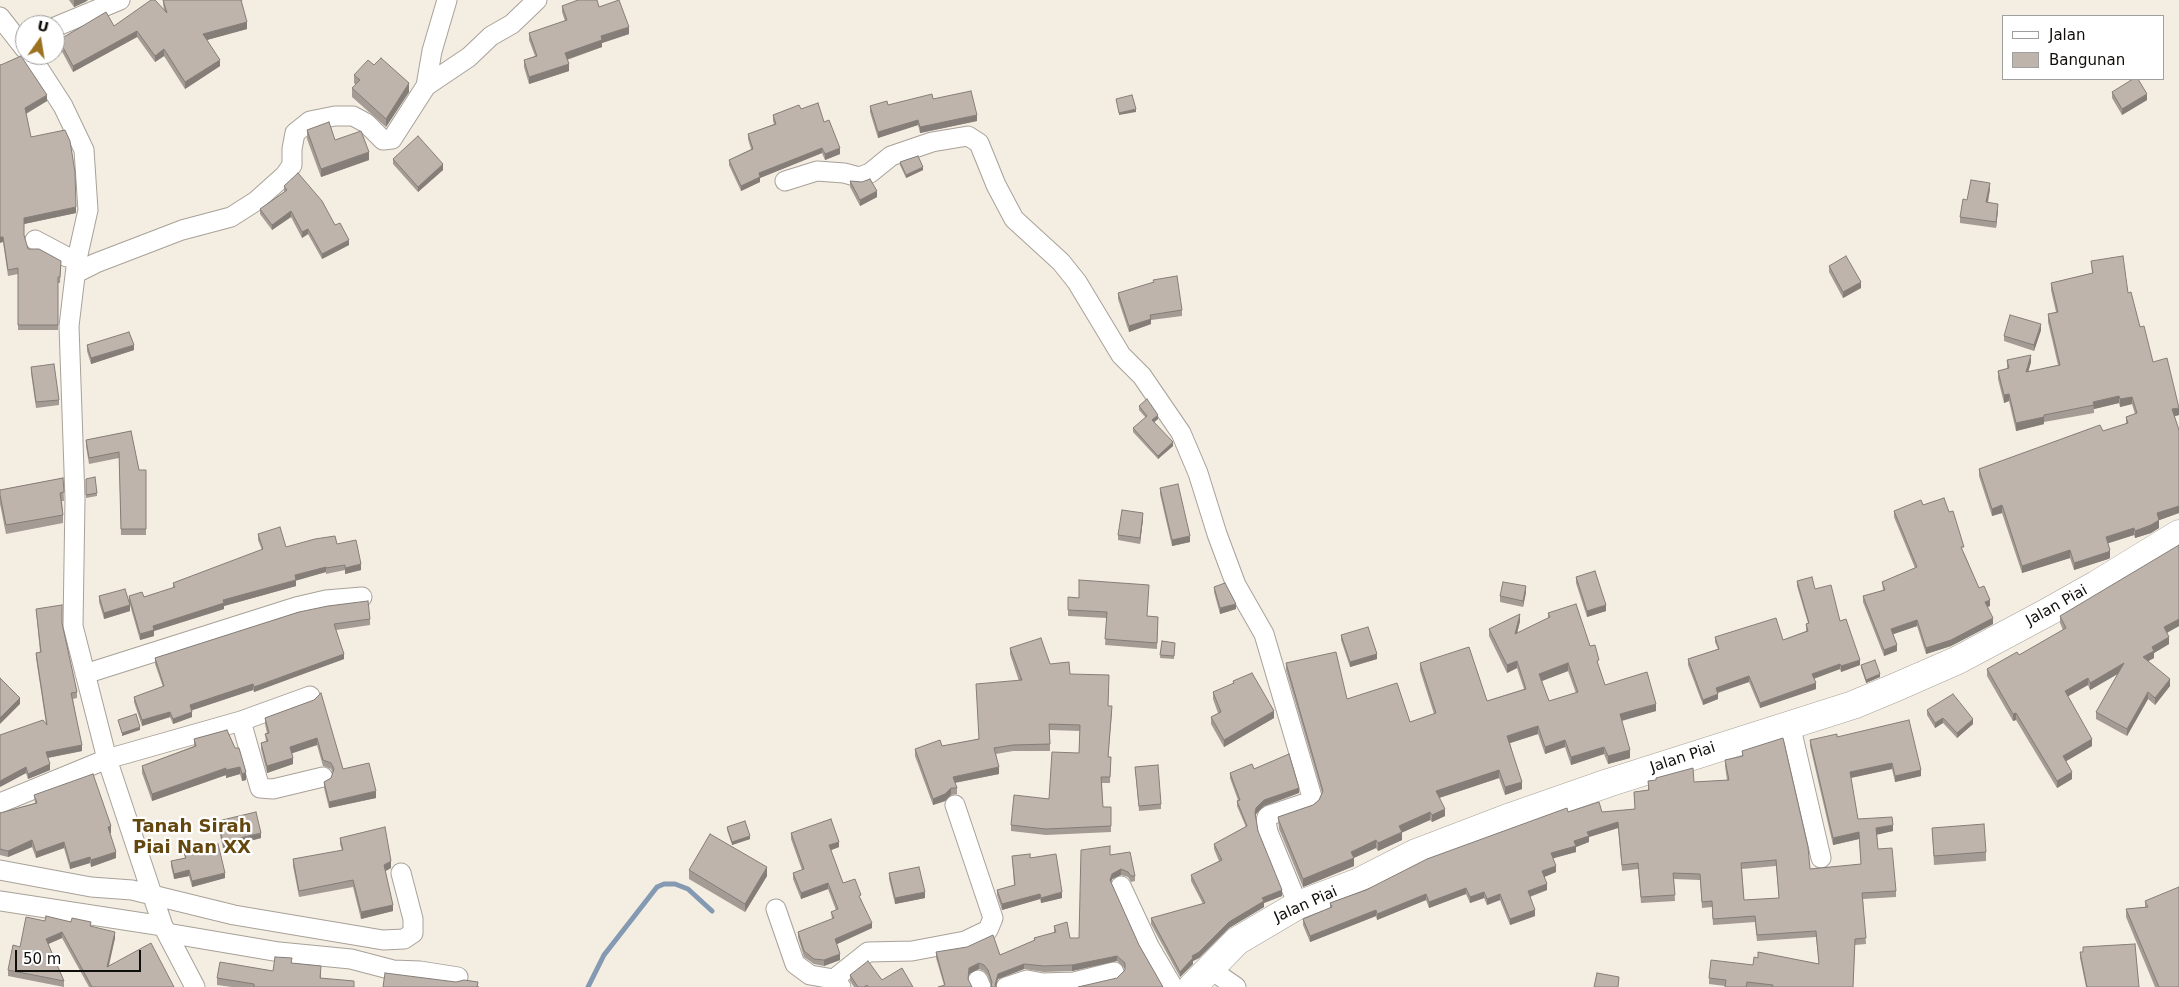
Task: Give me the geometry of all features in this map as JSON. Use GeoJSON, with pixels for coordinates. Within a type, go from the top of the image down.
{"type":"FeatureCollection","features":[{"type":"Feature","properties":{"kind":"street"},"geometry":{"type":"LineString","coordinates":[[65,22],[120,0]]}},
{"type":"Feature","properties":{"kind":"street"},"geometry":{"type":"LineString","coordinates":[[35,240],[66,257],[77,266],[96,263],[182,230],[231,217],[256,201],[285,175],[292,165],[295,133],[310,121],[335,116],[353,116],[366,123],[383,140],[392,139],[426,86],[432,51],[447,0]]}},
{"type":"Feature","properties":{"kind":"street"},"geometry":{"type":"LineString","coordinates":[[426,86],[469,57],[491,36],[512,24],[537,0]]}},
{"type":"Feature","properties":{"kind":"street"},"geometry":{"type":"LineString","coordinates":[[0,17],[15,35]]}},
{"type":"Feature","properties":{"kind":"street"},"geometry":{"type":"LineString","coordinates":[[36,65],[62,106],[84,150],[88,210],[77,266],[69,326],[75,499],[73,626],[107,759],[152,894],[165,929],[195,987]]}},
{"type":"Feature","properties":{"kind":"street"},"geometry":{"type":"LineString","coordinates":[[785,181],[817,171],[859,176],[870,173],[891,156],[932,142],[968,136],[979,144],[996,185],[1014,219],[1061,262],[1077,282],[1121,355],[1142,376],[1181,433],[1198,473],[1217,534],[1236,585],[1264,634],[1312,797],[1309,802],[1270,815],[1266,821],[1268,832],[1298,905]]}},
{"type":"Feature","properties":{"kind":"street","name":"Jalan Piai"},"geometry":{"type":"LineString","coordinates":[[1201,978],[1237,941],[1298,905],[1359,882],[1416,853],[1505,819],[1608,783],[1853,705],[1958,660],[2096,585],[2179,534]]}},
{"type":"Feature","properties":{"kind":"street"},"geometry":{"type":"LineString","coordinates":[[85,674],[296,607],[326,600],[362,597]]}},
{"type":"Feature","properties":{"kind":"street"},"geometry":{"type":"LineString","coordinates":[[0,804],[107,759],[241,721],[310,696]]}},
{"type":"Feature","properties":{"kind":"street"},"geometry":{"type":"LineString","coordinates":[[241,721],[260,788],[273,789],[323,777]]}},
{"type":"Feature","properties":{"kind":"street"},"geometry":{"type":"LineString","coordinates":[[1790,724],[1821,858]]}},
{"type":"Feature","properties":{"kind":"street"},"geometry":{"type":"LineString","coordinates":[[776,909],[795,964],[810,975],[838,983],[868,952],[912,951],[965,941],[988,930],[993,918],[954,805]]}},
{"type":"Feature","properties":{"kind":"street"},"geometry":{"type":"LineString","coordinates":[[0,870],[91,887],[132,890],[234,915],[383,940],[404,939],[413,933],[414,919],[401,873]]}},
{"type":"Feature","properties":{"kind":"street"},"geometry":{"type":"LineString","coordinates":[[1121,886],[1149,946],[1173,987]]}},
{"type":"Feature","properties":{"kind":"street"},"geometry":{"type":"LineString","coordinates":[[1,906],[165,929],[279,952],[352,958],[393,970],[420,970],[458,977]]}},
{"type":"Feature","properties":{"kind":"street"},"geometry":{"type":"LineString","coordinates":[[1006,987],[1027,980],[1043,983],[1074,982],[1114,972]]}},
{"type":"Feature","properties":{"kind":"street"},"geometry":{"type":"LineString","coordinates":[[1201,978],[1236,987]]}},
{"type":"Feature","properties":{"kind":"building"},"geometry":{"type":"Polygon","coordinates":[[[151,0],[155,0],[167,13],[163,0],[241,0],[247,22],[203,34],[220,60],[185,82],[164,49],[155,56],[137,31],[73,66],[65,51],[65,36],[106,12],[114,26],[151,0]]]}},
{"type":"Feature","properties":{"kind":"building"},"geometry":{"type":"Polygon","coordinates":[[[578,0],[597,0],[599,7],[619,0],[629,27],[601,36],[602,40],[565,53],[569,64],[529,77],[524,60],[537,56],[529,33],[567,20],[562,6],[578,0]]]}},
{"type":"Feature","properties":{"kind":"building"},"geometry":{"type":"Polygon","coordinates":[[[381,58],[409,83],[386,119],[352,88],[360,80],[354,75],[368,60],[374,65],[381,58]]]}},
{"type":"Feature","properties":{"kind":"building"},"geometry":{"type":"Polygon","coordinates":[[[15,59],[15,65],[27,65],[47,95],[25,108],[31,137],[65,130],[70,141],[75,172],[76,207],[24,218],[24,235],[28,249],[39,249],[61,261],[60,277],[58,277],[58,325],[18,325],[18,268],[8,270],[3,237],[0,237],[0,65],[15,59]]]}},
{"type":"Feature","properties":{"kind":"building"},"geometry":{"type":"Polygon","coordinates":[[[2131,80],[2139,80],[2147,94],[2122,109],[2112,92],[2131,80]]]}},
{"type":"Feature","properties":{"kind":"building"},"geometry":{"type":"Polygon","coordinates":[[[971,91],[977,115],[920,127],[918,120],[878,132],[870,106],[887,101],[888,105],[932,94],[933,99],[971,91]]]}},
{"type":"Feature","properties":{"kind":"building"},"geometry":{"type":"Polygon","coordinates":[[[1132,95],[1136,109],[1119,113],[1116,99],[1132,95]]]}},
{"type":"Feature","properties":{"kind":"building"},"geometry":{"type":"Polygon","coordinates":[[[818,103],[824,122],[829,120],[840,148],[825,154],[822,148],[759,173],[760,177],[741,186],[729,160],[753,149],[748,134],[776,124],[773,115],[799,105],[801,109],[818,103]]]}},
{"type":"Feature","properties":{"kind":"building"},"geometry":{"type":"Polygon","coordinates":[[[329,122],[335,140],[361,131],[369,152],[321,169],[307,130],[329,122]]]}},
{"type":"Feature","properties":{"kind":"building"},"geometry":{"type":"Polygon","coordinates":[[[418,136],[443,164],[418,187],[393,159],[418,136]]]}},
{"type":"Feature","properties":{"kind":"building"},"geometry":{"type":"Polygon","coordinates":[[[918,156],[923,167],[906,175],[900,162],[918,156]]]}},
{"type":"Feature","properties":{"kind":"building"},"geometry":{"type":"Polygon","coordinates":[[[298,173],[322,201],[335,225],[340,223],[349,240],[322,254],[308,229],[302,232],[291,211],[272,225],[260,209],[287,190],[284,186],[298,173]]]}},
{"type":"Feature","properties":{"kind":"building"},"geometry":{"type":"Polygon","coordinates":[[[870,179],[877,191],[860,200],[850,181],[862,182],[870,179]]]}},
{"type":"Feature","properties":{"kind":"building"},"geometry":{"type":"Polygon","coordinates":[[[1971,180],[1990,183],[1986,202],[1998,204],[1996,222],[1960,217],[1963,199],[1967,200],[1971,180]]]}},
{"type":"Feature","properties":{"kind":"building"},"geometry":{"type":"Polygon","coordinates":[[[1846,256],[1861,282],[1843,292],[1829,266],[1846,256]]]}},
{"type":"Feature","properties":{"kind":"building"},"geometry":{"type":"Polygon","coordinates":[[[2123,256],[2128,293],[2131,292],[2140,327],[2144,326],[2153,362],[2167,358],[2179,408],[2172,409],[2179,430],[2179,506],[2157,513],[2159,520],[2151,525],[2135,531],[2134,528],[2106,537],[2110,550],[2108,552],[2074,563],[2070,550],[2022,566],[2002,505],[1992,509],[1979,469],[2100,425],[2103,431],[2128,423],[2126,417],[2137,413],[2132,397],[2120,399],[2119,396],[2093,402],[2094,405],[2016,423],[2009,394],[2004,395],[1998,371],[2009,368],[2007,360],[2031,355],[2026,372],[2060,365],[2048,314],[2058,312],[2051,283],[2093,273],[2091,261],[2123,256]]]}},
{"type":"Feature","properties":{"kind":"building"},"geometry":{"type":"Polygon","coordinates":[[[1177,276],[1182,310],[1150,315],[1151,319],[1129,326],[1118,293],[1154,282],[1153,280],[1177,276]]]}},
{"type":"Feature","properties":{"kind":"building"},"geometry":{"type":"Polygon","coordinates":[[[2010,315],[2041,324],[2034,345],[2004,336],[2010,315]]]}},
{"type":"Feature","properties":{"kind":"building"},"geometry":{"type":"Polygon","coordinates":[[[129,332],[134,345],[91,358],[87,345],[129,332]]]}},
{"type":"Feature","properties":{"kind":"building"},"geometry":{"type":"Polygon","coordinates":[[[54,364],[59,400],[36,402],[31,367],[54,364]]]}},
{"type":"Feature","properties":{"kind":"building"},"geometry":{"type":"Polygon","coordinates":[[[1147,399],[1158,415],[1152,420],[1173,442],[1158,456],[1133,428],[1147,416],[1139,406],[1147,399]]]}},
{"type":"Feature","properties":{"kind":"building"},"geometry":{"type":"Polygon","coordinates":[[[131,431],[139,470],[146,470],[146,529],[121,529],[119,452],[89,458],[86,440],[131,431]]]}},
{"type":"Feature","properties":{"kind":"building"},"geometry":{"type":"Polygon","coordinates":[[[95,477],[97,493],[86,495],[86,479],[95,477]]]}},
{"type":"Feature","properties":{"kind":"building"},"geometry":{"type":"Polygon","coordinates":[[[63,478],[64,492],[60,493],[63,515],[6,525],[0,490],[63,478]]]}},
{"type":"Feature","properties":{"kind":"building"},"geometry":{"type":"Polygon","coordinates":[[[1178,484],[1190,536],[1172,540],[1160,488],[1178,484]]]}},
{"type":"Feature","properties":{"kind":"building"},"geometry":{"type":"Polygon","coordinates":[[[1944,498],[1949,512],[1953,511],[1964,547],[1961,547],[1979,588],[1984,586],[1990,600],[1985,602],[1993,618],[1951,640],[1926,648],[1917,620],[1891,629],[1897,645],[1884,650],[1863,596],[1885,590],[1882,582],[1917,567],[1894,511],[1921,500],[1923,505],[1944,498]]]}},
{"type":"Feature","properties":{"kind":"building"},"geometry":{"type":"Polygon","coordinates":[[[1122,510],[1143,513],[1140,538],[1118,535],[1122,510]]]}},
{"type":"Feature","properties":{"kind":"building"},"geometry":{"type":"Polygon","coordinates":[[[280,527],[286,547],[335,536],[337,544],[356,540],[361,564],[345,568],[345,565],[326,567],[295,575],[296,580],[223,600],[224,603],[153,626],[154,630],[140,634],[129,596],[142,592],[144,597],[175,587],[173,583],[263,549],[258,534],[280,527]]]}},
{"type":"Feature","properties":{"kind":"building"},"geometry":{"type":"Polygon","coordinates":[[[2179,545],[2179,619],[2164,627],[2169,637],[2152,647],[2154,651],[2143,657],[2170,679],[2155,698],[2148,692],[2127,729],[2096,712],[2124,663],[2090,683],[2088,678],[2065,691],[2092,739],[2063,756],[2072,772],[2057,781],[2016,713],[2013,714],[1987,669],[2017,652],[2019,655],[2066,628],[2060,616],[2179,545]]]}},
{"type":"Feature","properties":{"kind":"building"},"geometry":{"type":"Polygon","coordinates":[[[1595,571],[1606,605],[1587,611],[1576,577],[1595,571]]]}},
{"type":"Feature","properties":{"kind":"building"},"geometry":{"type":"Polygon","coordinates":[[[1812,577],[1815,589],[1831,585],[1840,621],[1846,619],[1860,660],[1841,666],[1840,664],[1812,674],[1816,683],[1760,703],[1749,676],[1716,688],[1718,694],[1703,700],[1688,659],[1719,649],[1715,637],[1776,618],[1783,640],[1808,631],[1806,624],[1809,623],[1797,581],[1812,577]]]}},
{"type":"Feature","properties":{"kind":"building"},"geometry":{"type":"Polygon","coordinates":[[[1079,580],[1149,585],[1147,616],[1158,617],[1157,643],[1105,639],[1107,612],[1068,610],[1068,597],[1079,598],[1079,580]]]}},
{"type":"Feature","properties":{"kind":"building"},"geometry":{"type":"Polygon","coordinates":[[[1503,582],[1526,586],[1523,601],[1500,596],[1503,582]]]}},
{"type":"Feature","properties":{"kind":"building"},"geometry":{"type":"Polygon","coordinates":[[[1225,583],[1236,604],[1220,608],[1214,587],[1225,583]]]}},
{"type":"Feature","properties":{"kind":"building"},"geometry":{"type":"Polygon","coordinates":[[[125,589],[130,605],[104,613],[99,596],[125,589]]]}},
{"type":"Feature","properties":{"kind":"building"},"geometry":{"type":"Polygon","coordinates":[[[368,601],[370,619],[334,624],[344,654],[254,687],[253,684],[190,705],[192,712],[173,719],[170,712],[142,720],[134,697],[164,686],[155,658],[299,612],[368,601]]]}},
{"type":"Feature","properties":{"kind":"building"},"geometry":{"type":"Polygon","coordinates":[[[1576,604],[1590,646],[1595,645],[1599,660],[1597,661],[1605,685],[1647,672],[1656,704],[1620,714],[1630,750],[1608,756],[1604,747],[1571,757],[1565,740],[1545,747],[1538,726],[1507,736],[1522,782],[1505,787],[1499,770],[1436,791],[1445,809],[1432,815],[1430,812],[1399,826],[1402,832],[1378,843],[1376,840],[1351,852],[1354,858],[1303,879],[1278,817],[1313,805],[1319,800],[1323,791],[1286,663],[1336,652],[1347,699],[1397,683],[1410,722],[1436,713],[1420,663],[1469,647],[1487,701],[1526,689],[1517,661],[1507,665],[1489,629],[1520,614],[1515,634],[1550,617],[1548,613],[1576,604]],[[1568,663],[1539,674],[1549,701],[1578,692],[1568,663]]]}},
{"type":"Feature","properties":{"kind":"building"},"geometry":{"type":"Polygon","coordinates":[[[62,605],[62,623],[77,692],[71,693],[82,745],[46,752],[50,764],[28,774],[26,767],[0,781],[0,735],[43,720],[47,725],[36,653],[41,652],[36,609],[62,605]]]}},
{"type":"Feature","properties":{"kind":"building"},"geometry":{"type":"Polygon","coordinates":[[[1368,627],[1377,654],[1350,662],[1341,635],[1368,627]]]}},
{"type":"Feature","properties":{"kind":"building"},"geometry":{"type":"Polygon","coordinates":[[[1041,638],[1050,664],[1069,662],[1070,674],[1109,675],[1108,706],[1112,706],[1108,757],[1111,757],[1110,777],[1101,777],[1103,807],[1111,807],[1111,826],[1046,829],[1011,825],[1014,795],[1049,799],[1052,752],[1079,753],[1080,725],[1049,724],[1050,744],[1013,745],[994,748],[999,767],[953,777],[957,788],[951,788],[945,794],[933,799],[915,749],[940,740],[942,746],[979,739],[976,684],[1022,680],[1010,648],[1041,638]]]}},
{"type":"Feature","properties":{"kind":"building"},"geometry":{"type":"Polygon","coordinates":[[[1162,641],[1175,643],[1174,656],[1160,655],[1162,641]]]}},
{"type":"Feature","properties":{"kind":"building"},"geometry":{"type":"Polygon","coordinates":[[[1875,660],[1880,674],[1866,680],[1861,665],[1875,660]]]}},
{"type":"Feature","properties":{"kind":"building"},"geometry":{"type":"Polygon","coordinates":[[[1252,673],[1274,711],[1224,740],[1211,717],[1221,712],[1213,692],[1252,673]]]}},
{"type":"Feature","properties":{"kind":"building"},"geometry":{"type":"Polygon","coordinates":[[[0,678],[20,698],[0,718],[0,678]]]}},
{"type":"Feature","properties":{"kind":"building"},"geometry":{"type":"Polygon","coordinates":[[[321,693],[343,769],[369,763],[376,791],[329,802],[324,782],[331,778],[334,769],[331,763],[323,760],[317,738],[290,747],[293,758],[267,766],[261,743],[268,741],[265,734],[269,733],[265,718],[314,700],[321,693]]]}},
{"type":"Feature","properties":{"kind":"building"},"geometry":{"type":"Polygon","coordinates":[[[1953,694],[1973,719],[1957,733],[1943,718],[1935,723],[1927,710],[1953,694]]]}},
{"type":"Feature","properties":{"kind":"building"},"geometry":{"type":"Polygon","coordinates":[[[136,714],[140,727],[122,733],[118,720],[136,714]]]}},
{"type":"Feature","properties":{"kind":"building"},"geometry":{"type":"Polygon","coordinates":[[[1909,720],[1921,770],[1895,776],[1892,763],[1850,772],[1858,819],[1892,817],[1893,825],[1876,828],[1878,849],[1892,848],[1896,891],[1862,893],[1866,938],[1855,939],[1853,987],[1772,987],[1773,985],[1747,982],[1746,987],[1725,987],[1726,980],[1709,978],[1711,960],[1753,965],[1754,957],[1758,958],[1758,952],[1819,964],[1816,931],[1757,935],[1755,916],[1713,919],[1712,901],[1702,902],[1700,874],[1673,873],[1675,895],[1641,897],[1638,863],[1622,865],[1618,822],[1587,832],[1589,836],[1574,841],[1576,846],[1551,853],[1556,866],[1542,871],[1547,884],[1528,891],[1535,910],[1510,919],[1500,894],[1487,899],[1484,892],[1470,897],[1466,888],[1429,902],[1426,894],[1377,914],[1376,910],[1310,936],[1303,919],[1332,907],[1330,903],[1366,890],[1427,859],[1567,808],[1568,812],[1599,802],[1602,812],[1635,809],[1634,792],[1649,790],[1648,781],[1656,780],[1656,778],[1693,768],[1694,782],[1729,780],[1725,760],[1743,756],[1742,751],[1783,738],[1808,847],[1810,869],[1861,864],[1859,832],[1833,838],[1810,740],[1837,734],[1837,737],[1909,720]],[[1776,860],[1741,863],[1744,900],[1779,898],[1776,860]]]}},
{"type":"Feature","properties":{"kind":"building"},"geometry":{"type":"Polygon","coordinates":[[[227,730],[235,748],[239,748],[246,772],[242,774],[240,767],[226,770],[226,768],[152,794],[142,766],[196,746],[194,739],[227,730]]]}},
{"type":"Feature","properties":{"kind":"building"},"geometry":{"type":"Polygon","coordinates":[[[1289,754],[1299,788],[1264,800],[1256,808],[1255,813],[1258,831],[1282,890],[1262,898],[1264,901],[1229,922],[1199,952],[1192,956],[1193,958],[1180,972],[1151,918],[1205,903],[1191,875],[1222,860],[1214,844],[1247,826],[1237,801],[1240,800],[1230,773],[1252,764],[1254,769],[1289,754]]]}},
{"type":"Feature","properties":{"kind":"building"},"geometry":{"type":"Polygon","coordinates":[[[1158,765],[1161,804],[1139,806],[1135,767],[1158,765]]]}},
{"type":"Feature","properties":{"kind":"building"},"geometry":{"type":"Polygon","coordinates":[[[93,774],[111,826],[108,827],[116,852],[91,860],[90,857],[70,863],[64,842],[36,852],[32,840],[8,851],[0,849],[0,813],[37,803],[34,795],[93,774]]]}},
{"type":"Feature","properties":{"kind":"building"},"geometry":{"type":"Polygon","coordinates":[[[256,812],[261,833],[223,842],[218,821],[256,812]]]}},
{"type":"Feature","properties":{"kind":"building"},"geometry":{"type":"Polygon","coordinates":[[[831,819],[839,842],[829,845],[843,883],[855,879],[861,895],[859,896],[872,923],[835,939],[840,954],[824,960],[814,959],[804,951],[798,932],[834,918],[831,912],[838,909],[828,883],[801,893],[793,873],[804,869],[791,833],[831,819]]]}},
{"type":"Feature","properties":{"kind":"building"},"geometry":{"type":"Polygon","coordinates":[[[745,821],[750,836],[732,842],[727,827],[745,821]]]}},
{"type":"Feature","properties":{"kind":"building"},"geometry":{"type":"Polygon","coordinates":[[[1984,824],[1986,852],[1934,856],[1932,828],[1984,824]]]}},
{"type":"Feature","properties":{"kind":"building"},"geometry":{"type":"Polygon","coordinates":[[[385,827],[391,861],[384,865],[393,905],[361,912],[353,880],[299,891],[293,859],[343,850],[340,838],[385,827]]]}},
{"type":"Feature","properties":{"kind":"building"},"geometry":{"type":"Polygon","coordinates":[[[710,834],[767,867],[745,904],[689,870],[710,834]]]}},
{"type":"Feature","properties":{"kind":"building"},"geometry":{"type":"Polygon","coordinates":[[[218,844],[225,873],[192,881],[189,870],[174,874],[171,861],[186,858],[184,853],[218,844]]]}},
{"type":"Feature","properties":{"kind":"building"},"geometry":{"type":"Polygon","coordinates":[[[1110,846],[1110,855],[1130,852],[1135,876],[1131,876],[1128,872],[1121,869],[1112,874],[1110,880],[1139,945],[1163,987],[1078,987],[1117,978],[1125,970],[1125,963],[1117,956],[1072,965],[1044,966],[1024,964],[998,974],[995,985],[997,987],[991,987],[992,982],[988,970],[979,963],[969,968],[968,979],[972,987],[938,987],[945,985],[936,952],[967,947],[993,935],[1000,955],[1035,940],[1034,938],[1056,932],[1054,926],[1067,922],[1070,938],[1079,938],[1081,850],[1110,846]]]}},
{"type":"Feature","properties":{"kind":"building"},"geometry":{"type":"Polygon","coordinates":[[[1030,854],[1030,858],[1056,854],[1062,892],[1041,898],[1040,894],[1002,904],[997,890],[1015,885],[1012,856],[1030,854]]]}},
{"type":"Feature","properties":{"kind":"building"},"geometry":{"type":"Polygon","coordinates":[[[919,867],[925,892],[895,898],[889,873],[919,867]]]}},
{"type":"Feature","properties":{"kind":"building"},"geometry":{"type":"Polygon","coordinates":[[[2179,887],[2179,987],[2159,987],[2126,909],[2148,907],[2145,901],[2179,887]]]}},
{"type":"Feature","properties":{"kind":"building"},"geometry":{"type":"Polygon","coordinates":[[[46,916],[71,922],[72,918],[91,922],[90,926],[115,932],[107,967],[151,943],[174,987],[92,987],[62,932],[46,939],[64,981],[8,970],[13,945],[20,947],[26,917],[45,921],[46,916]]]}},
{"type":"Feature","properties":{"kind":"building"},"geometry":{"type":"Polygon","coordinates":[[[2135,944],[2139,987],[2087,987],[2080,952],[2083,952],[2083,947],[2135,944]]]}},
{"type":"Feature","properties":{"kind":"building"},"geometry":{"type":"Polygon","coordinates":[[[275,957],[292,958],[291,963],[321,966],[320,978],[354,981],[354,987],[254,987],[254,984],[217,978],[220,962],[273,971],[275,957]]]}},
{"type":"Feature","properties":{"kind":"building"},"geometry":{"type":"Polygon","coordinates":[[[868,961],[882,980],[902,968],[913,987],[868,987],[867,985],[858,987],[850,975],[868,961]]]}},
{"type":"Feature","properties":{"kind":"building"},"geometry":{"type":"Polygon","coordinates":[[[385,973],[456,982],[464,980],[478,982],[477,987],[383,987],[385,973]]]}},
{"type":"Feature","properties":{"kind":"building"},"geometry":{"type":"Polygon","coordinates":[[[1597,973],[1619,977],[1618,987],[1594,987],[1597,973]]]}},
{"type":"Feature","properties":{"kind":"waterway"},"geometry":{"type":"LineString","coordinates":[[588,987],[604,955],[657,887],[664,884],[675,884],[688,889],[712,911]]}},
{"type":"Feature","properties":{"kind":"district","name":"Tanah Sirah Piai Nan XX"},"geometry":{"type":"Point","coordinates":[192,838]}}]}
